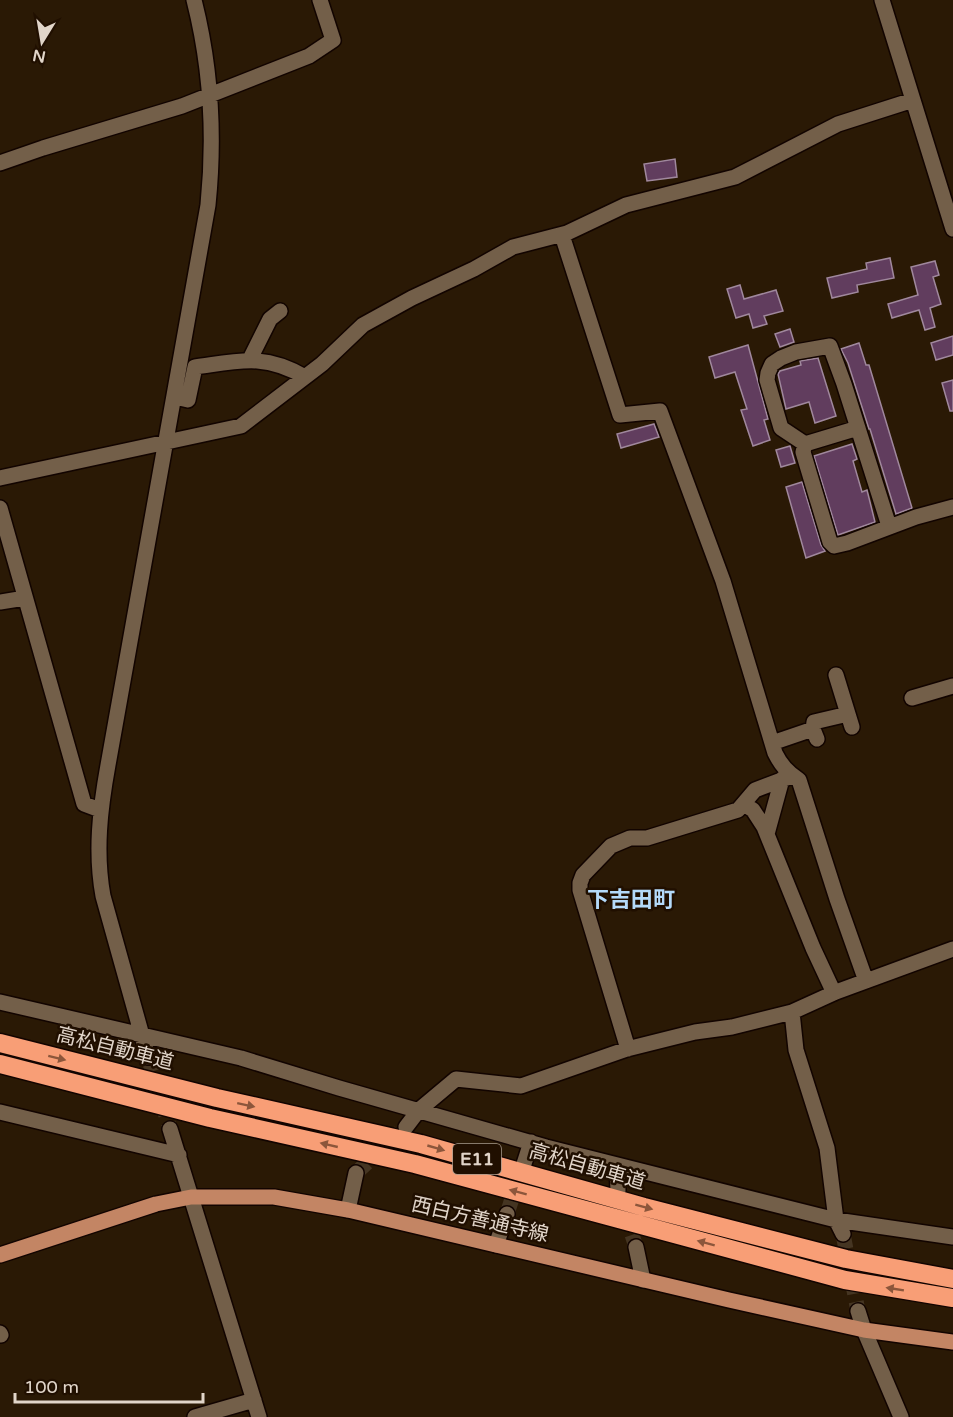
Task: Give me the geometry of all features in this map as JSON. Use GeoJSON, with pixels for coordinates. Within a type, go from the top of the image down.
{"type":"FeatureCollection","features":[{"type":"Feature","properties":{"kind":"highway","name":"高松自動車道"},"geometry":{"type":"LineString","coordinates":[[0,1043],[217,1098],[421,1144],[644,1207],[846,1259],[953,1279]]}},
{"type":"Feature","properties":{"kind":"highway","name":"E11"},"geometry":{"type":"LineString","coordinates":[[0,1064],[210,1118],[415,1164],[845,1280],[953,1298]]}},
{"type":"Feature","properties":{"kind":"main road","name":"西白方善通寺線"},"geometry":{"type":"LineString","coordinates":[[0,1255],[126,1212],[190,1197],[274,1197],[348,1210],[864,1330],[953,1342]]}},
{"type":"Feature","properties":{"kind":"street"},"geometry":{"type":"LineString","coordinates":[[148,1057],[103,896],[99,873],[100,810],[208,205],[211,174],[210,95],[202,30],[194,0]]}},
{"type":"Feature","properties":{"kind":"street"},"geometry":{"type":"LineString","coordinates":[[0,164],[43,148],[182,106],[309,56],[333,40],[320,0]]}},
{"type":"Feature","properties":{"kind":"street"},"geometry":{"type":"LineString","coordinates":[[882,0],[953,229]]}},
{"type":"Feature","properties":{"kind":"street"},"geometry":{"type":"LineString","coordinates":[[0,478],[241,426],[322,364],[363,325],[412,298],[474,270],[513,247],[562,235],[626,205],[735,177],[838,124],[913,100]]}},
{"type":"Feature","properties":{"kind":"street"},"geometry":{"type":"LineString","coordinates":[[562,235],[620,415],[660,411],[723,581],[772,743],[787,778],[767,834]]}},
{"type":"Feature","properties":{"kind":"street"},"geometry":{"type":"LineString","coordinates":[[250,359],[270,319],[280,311]]}},
{"type":"Feature","properties":{"kind":"street"},"geometry":{"type":"LineString","coordinates":[[805,444],[781,428],[766,380],[772,364],[781,358],[796,352],[830,346],[889,526]]}},
{"type":"Feature","properties":{"kind":"street"},"geometry":{"type":"LineString","coordinates":[[175,397],[188,400],[195,367],[250,359],[271,363],[305,377]]}},
{"type":"Feature","properties":{"kind":"street"},"geometry":{"type":"LineString","coordinates":[[805,444],[858,428]]}},
{"type":"Feature","properties":{"kind":"street"},"geometry":{"type":"LineString","coordinates":[[805,444],[802,452],[830,542],[834,546],[916,516],[953,507]]}},
{"type":"Feature","properties":{"kind":"street"},"geometry":{"type":"LineString","coordinates":[[0,508],[84,804],[100,810]]}},
{"type":"Feature","properties":{"kind":"street"},"geometry":{"type":"LineString","coordinates":[[0,602],[25,598]]}},
{"type":"Feature","properties":{"kind":"street"},"geometry":{"type":"LineString","coordinates":[[772,743],[815,734],[814,722],[850,721],[836,675]]}},
{"type":"Feature","properties":{"kind":"street"},"geometry":{"type":"LineString","coordinates":[[912,698],[953,686]]}},
{"type":"Feature","properties":{"kind":"street"},"geometry":{"type":"LineString","coordinates":[[628,1049],[580,890],[583,875],[603,852],[622,840],[647,838],[738,810],[755,790],[787,778],[799,780],[866,981]]}},
{"type":"Feature","properties":{"kind":"street"},"geometry":{"type":"LineString","coordinates":[[744,804],[753,810],[767,834],[813,948],[834,993]]}},
{"type":"Feature","properties":{"kind":"street"},"geometry":{"type":"LineString","coordinates":[[406,1127],[419,1110],[456,1079],[521,1086],[628,1049],[695,1032],[732,1027],[792,1012],[834,993],[953,949]]}},
{"type":"Feature","properties":{"kind":"street"},"geometry":{"type":"LineString","coordinates":[[0,1002],[241,1058],[339,1088],[839,1227],[953,1237]]}},
{"type":"Feature","properties":{"kind":"street"},"geometry":{"type":"LineString","coordinates":[[792,1012],[796,1050],[827,1148],[839,1227]]}},
{"type":"Feature","properties":{"kind":"street"},"geometry":{"type":"LineString","coordinates":[[0,1112],[179,1155]]}},
{"type":"Feature","properties":{"kind":"street"},"geometry":{"type":"LineString","coordinates":[[170,1129],[259,1417]]}},
{"type":"Feature","properties":{"kind":"street"},"geometry":{"type":"LineString","coordinates":[[523,1167],[531,1142]]}},
{"type":"Feature","properties":{"kind":"street"},"geometry":{"type":"LineString","coordinates":[[617,1165],[618,1191]]}},
{"type":"Feature","properties":{"kind":"street"},"geometry":{"type":"LineString","coordinates":[[348,1210],[356,1173]]}},
{"type":"Feature","properties":{"kind":"street"},"geometry":{"type":"LineString","coordinates":[[496,1245],[507,1214]]}},
{"type":"Feature","properties":{"kind":"street"},"geometry":{"type":"LineString","coordinates":[[636,1247],[644,1280]]}},
{"type":"Feature","properties":{"kind":"street"},"geometry":{"type":"LineString","coordinates":[[858,1311],[901,1417]]}},
{"type":"Feature","properties":{"kind":"street"},"geometry":{"type":"LineString","coordinates":[[195,1417],[254,1400]]}},
{"type":"Feature","properties":{"kind":"building"},"geometry":{"type":"Polygon","coordinates":[[[675,159],[677,177],[647,181],[644,164],[675,159]]]}},
{"type":"Feature","properties":{"kind":"building"},"geometry":{"type":"Polygon","coordinates":[[[890,258],[894,278],[857,285],[858,292],[832,298],[827,278],[867,269],[866,263],[890,258]]]}},
{"type":"Feature","properties":{"kind":"building"},"geometry":{"type":"Polygon","coordinates":[[[935,261],[939,275],[933,277],[941,304],[930,308],[935,327],[925,330],[919,310],[892,318],[888,304],[918,295],[911,267],[935,261]]]}},
{"type":"Feature","properties":{"kind":"building"},"geometry":{"type":"Polygon","coordinates":[[[740,285],[744,299],[776,290],[783,311],[764,316],[767,324],[753,328],[749,314],[736,318],[727,289],[740,285]]]}},
{"type":"Feature","properties":{"kind":"building"},"geometry":{"type":"Polygon","coordinates":[[[790,329],[794,342],[780,347],[775,334],[790,329]]]}},
{"type":"Feature","properties":{"kind":"building"},"geometry":{"type":"Polygon","coordinates":[[[953,336],[953,355],[936,360],[931,343],[953,336]]]}},
{"type":"Feature","properties":{"kind":"building"},"geometry":{"type":"Polygon","coordinates":[[[859,343],[866,365],[869,365],[912,508],[896,514],[848,363],[841,349],[859,343]]]}},
{"type":"Feature","properties":{"kind":"building"},"geometry":{"type":"Polygon","coordinates":[[[748,345],[768,419],[764,420],[770,440],[753,446],[741,410],[747,409],[735,372],[715,378],[709,357],[748,345]]]}},
{"type":"Feature","properties":{"kind":"building"},"geometry":{"type":"Polygon","coordinates":[[[818,358],[836,416],[815,423],[809,402],[786,409],[778,374],[780,371],[801,365],[800,361],[818,358]]]}},
{"type":"Feature","properties":{"kind":"building"},"geometry":{"type":"Polygon","coordinates":[[[953,380],[953,411],[950,411],[942,383],[953,380]]]}},
{"type":"Feature","properties":{"kind":"building"},"geometry":{"type":"Polygon","coordinates":[[[654,424],[659,437],[621,448],[617,434],[654,424]]]}},
{"type":"Feature","properties":{"kind":"building"},"geometry":{"type":"Polygon","coordinates":[[[852,444],[857,459],[853,461],[862,492],[867,490],[875,522],[838,535],[814,456],[852,444]]]}},
{"type":"Feature","properties":{"kind":"building"},"geometry":{"type":"Polygon","coordinates":[[[790,446],[795,463],[781,467],[776,450],[790,446]]]}},
{"type":"Feature","properties":{"kind":"building"},"geometry":{"type":"Polygon","coordinates":[[[802,482],[821,545],[825,551],[806,558],[786,487],[802,482]]]}},
{"type":"Feature","properties":{"kind":"tunnel"},"geometry":{"type":"LineString","coordinates":[[148,1057],[170,1129]]}},
{"type":"Feature","properties":{"kind":"tunnel"},"geometry":{"type":"LineString","coordinates":[[356,1173],[400,1132]]}},
{"type":"Feature","properties":{"kind":"tunnel"},"geometry":{"type":"LineString","coordinates":[[507,1214],[518,1180]]}},
{"type":"Feature","properties":{"kind":"tunnel"},"geometry":{"type":"LineString","coordinates":[[625,1213],[636,1247]]}},
{"type":"Feature","properties":{"kind":"tunnel"},"geometry":{"type":"LineString","coordinates":[[843,1234],[858,1311]]}},
{"type":"Feature","properties":{"kind":"district","name":"下吉田町"},"geometry":{"type":"Point","coordinates":[631,900]}}]}
